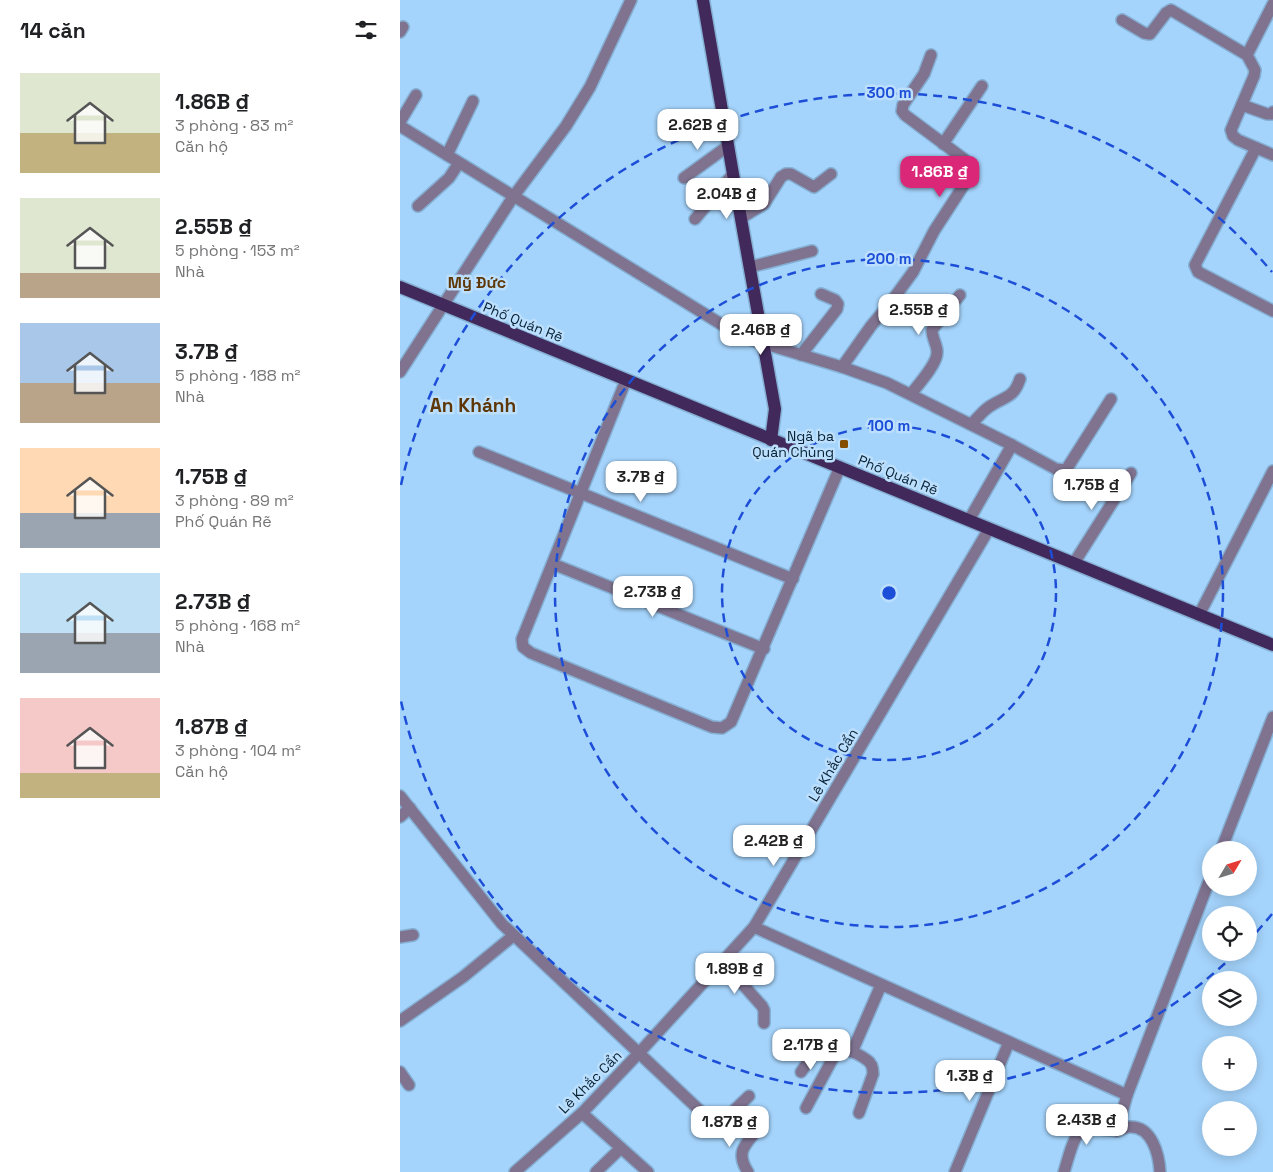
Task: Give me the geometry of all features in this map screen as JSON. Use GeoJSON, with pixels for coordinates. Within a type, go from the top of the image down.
{"type":"FeatureCollection","features":[{"type":"Feature","properties":{"kind":"main road"},"geometry":{"type":"LineString","coordinates":[[703,0],[776,409],[771,440]]}},
{"type":"Feature","properties":{"kind":"main road","name":"Phố Quán Rẽ"},"geometry":{"type":"LineString","coordinates":[[400,287],[1273,645]]}},
{"type":"Feature","properties":{"kind":"street"},"geometry":{"type":"LineString","coordinates":[[400,372],[514,197],[566,126],[590,87],[631,0]]}},
{"type":"Feature","properties":{"kind":"street"},"geometry":{"type":"LineString","coordinates":[[1248,55],[1273,4]]}},
{"type":"Feature","properties":{"kind":"street"},"geometry":{"type":"LineString","coordinates":[[1122,20],[1144,33],[1150,34],[1166,13],[1171,10],[1248,55],[1255,70],[1231,130],[1232,136],[1273,155]]}},
{"type":"Feature","properties":{"kind":"street"},"geometry":{"type":"LineString","coordinates":[[842,367],[871,326],[914,272],[934,231],[971,174],[971,166],[904,115],[902,111],[903,106],[924,74],[931,55]]}},
{"type":"Feature","properties":{"kind":"street"},"geometry":{"type":"LineString","coordinates":[[943,144],[982,86]]}},
{"type":"Feature","properties":{"kind":"street"},"geometry":{"type":"LineString","coordinates":[[416,95],[400,124],[459,163],[742,337],[842,367],[887,383],[972,424],[1056,469],[1066,470],[1111,399]]}},
{"type":"Feature","properties":{"kind":"street"},"geometry":{"type":"LineString","coordinates":[[447,155],[473,101]]}},
{"type":"Feature","properties":{"kind":"street"},"geometry":{"type":"LineString","coordinates":[[1242,105],[1267,114],[1272,114],[1273,112]]}},
{"type":"Feature","properties":{"kind":"street"},"geometry":{"type":"LineString","coordinates":[[684,178],[728,146]]}},
{"type":"Feature","properties":{"kind":"street"},"geometry":{"type":"LineString","coordinates":[[1256,148],[1195,266],[1198,272],[1273,311]]}},
{"type":"Feature","properties":{"kind":"street"},"geometry":{"type":"LineString","coordinates":[[418,206],[449,178],[459,163]]}},
{"type":"Feature","properties":{"kind":"street"},"geometry":{"type":"LineString","coordinates":[[695,219],[733,174]]}},
{"type":"Feature","properties":{"kind":"street"},"geometry":{"type":"LineString","coordinates":[[741,218],[764,204],[781,177],[786,174],[791,174],[814,187],[831,174]]}},
{"type":"Feature","properties":{"kind":"street"},"geometry":{"type":"LineString","coordinates":[[750,266],[812,252]]}},
{"type":"Feature","properties":{"kind":"street"},"geometry":{"type":"LineString","coordinates":[[801,355],[837,309],[838,304],[835,300],[821,294]]}},
{"type":"Feature","properties":{"kind":"street"},"geometry":{"type":"LineString","coordinates":[[911,394],[936,359],[938,351],[932,337],[932,330],[960,295]]}},
{"type":"Feature","properties":{"kind":"street"},"geometry":{"type":"LineString","coordinates":[[972,424],[991,405],[1011,396],[1017,388],[1020,378]]}},
{"type":"Feature","properties":{"kind":"street"},"geometry":{"type":"LineString","coordinates":[[626,380],[522,639],[524,647],[531,654],[712,727],[722,728],[731,722],[764,649],[840,467]]}},
{"type":"Feature","properties":{"kind":"street"},"geometry":{"type":"LineString","coordinates":[[969,520],[1012,445]]}},
{"type":"Feature","properties":{"kind":"street"},"geometry":{"type":"LineString","coordinates":[[479,452],[793,578]]}},
{"type":"Feature","properties":{"kind":"street"},"geometry":{"type":"LineString","coordinates":[[1199,615],[1273,471]]}},
{"type":"Feature","properties":{"kind":"street"},"geometry":{"type":"LineString","coordinates":[[1074,563],[1131,474]]}},
{"type":"Feature","properties":{"kind":"street","name":"Lê Khắc Cẩn"},"geometry":{"type":"LineString","coordinates":[[515,1172],[582,1113],[640,1053],[754,927],[989,529]]}},
{"type":"Feature","properties":{"kind":"street"},"geometry":{"type":"LineString","coordinates":[[553,564],[764,649]]}},
{"type":"Feature","properties":{"kind":"street"},"geometry":{"type":"LineString","coordinates":[[1225,841],[1273,717]]}},
{"type":"Feature","properties":{"kind":"street"},"geometry":{"type":"LineString","coordinates":[[400,796],[488,909],[513,936],[712,1122],[718,1124],[722,1122],[749,1096]]}},
{"type":"Feature","properties":{"kind":"street"},"geometry":{"type":"LineString","coordinates":[[400,817],[410,808]]}},
{"type":"Feature","properties":{"kind":"street"},"geometry":{"type":"LineString","coordinates":[[1117,1131],[1127,1096],[1203,896]]}},
{"type":"Feature","properties":{"kind":"street"},"geometry":{"type":"LineString","coordinates":[[754,927],[1127,1096]]}},
{"type":"Feature","properties":{"kind":"street"},"geometry":{"type":"LineString","coordinates":[[400,937],[413,935]]}},
{"type":"Feature","properties":{"kind":"street"},"geometry":{"type":"LineString","coordinates":[[402,1016],[463,977],[513,936]]}},
{"type":"Feature","properties":{"kind":"street"},"geometry":{"type":"LineString","coordinates":[[723,962],[762,1006],[764,1010],[764,1023]]}},
{"type":"Feature","properties":{"kind":"street"},"geometry":{"type":"LineString","coordinates":[[852,1052],[881,985]]}},
{"type":"Feature","properties":{"kind":"street"},"geometry":{"type":"LineString","coordinates":[[955,1172],[1009,1042]]}},
{"type":"Feature","properties":{"kind":"street"},"geometry":{"type":"LineString","coordinates":[[801,1072],[814,1055],[822,1048],[830,1046],[839,1047],[868,1060],[873,1067],[873,1074],[859,1113]]}},
{"type":"Feature","properties":{"kind":"street"},"geometry":{"type":"LineString","coordinates":[[806,1108],[839,1047]]}},
{"type":"Feature","properties":{"kind":"street"},"geometry":{"type":"LineString","coordinates":[[400,1072],[409,1085]]}},
{"type":"Feature","properties":{"kind":"street"},"geometry":{"type":"LineString","coordinates":[[582,1113],[642,1170]]}},
{"type":"Feature","properties":{"kind":"street"},"geometry":{"type":"LineString","coordinates":[[1064,1172],[1077,1135],[1081,1130],[1117,1131],[1129,1127],[1138,1129],[1148,1135],[1156,1147],[1160,1172]]}},
{"type":"Feature","properties":{"kind":"street"},"geometry":{"type":"LineString","coordinates":[[748,1172],[741,1158],[743,1149],[758,1129]]}},
{"type":"Feature","properties":{"kind":"street"},"geometry":{"type":"LineString","coordinates":[[596,1172],[621,1148]]}},
{"type":"Feature","properties":{"kind":"place","name":"Ngã ba Quán Chủng"},"geometry":{"type":"Point","coordinates":[844,444]}},
{"type":"Feature","properties":{"kind":"district","name":"Mỹ Đức"},"geometry":{"type":"Point","coordinates":[477,282]}},
{"type":"Feature","properties":{"kind":"district","name":"An Khánh"},"geometry":{"type":"Point","coordinates":[473,405]}}]}
